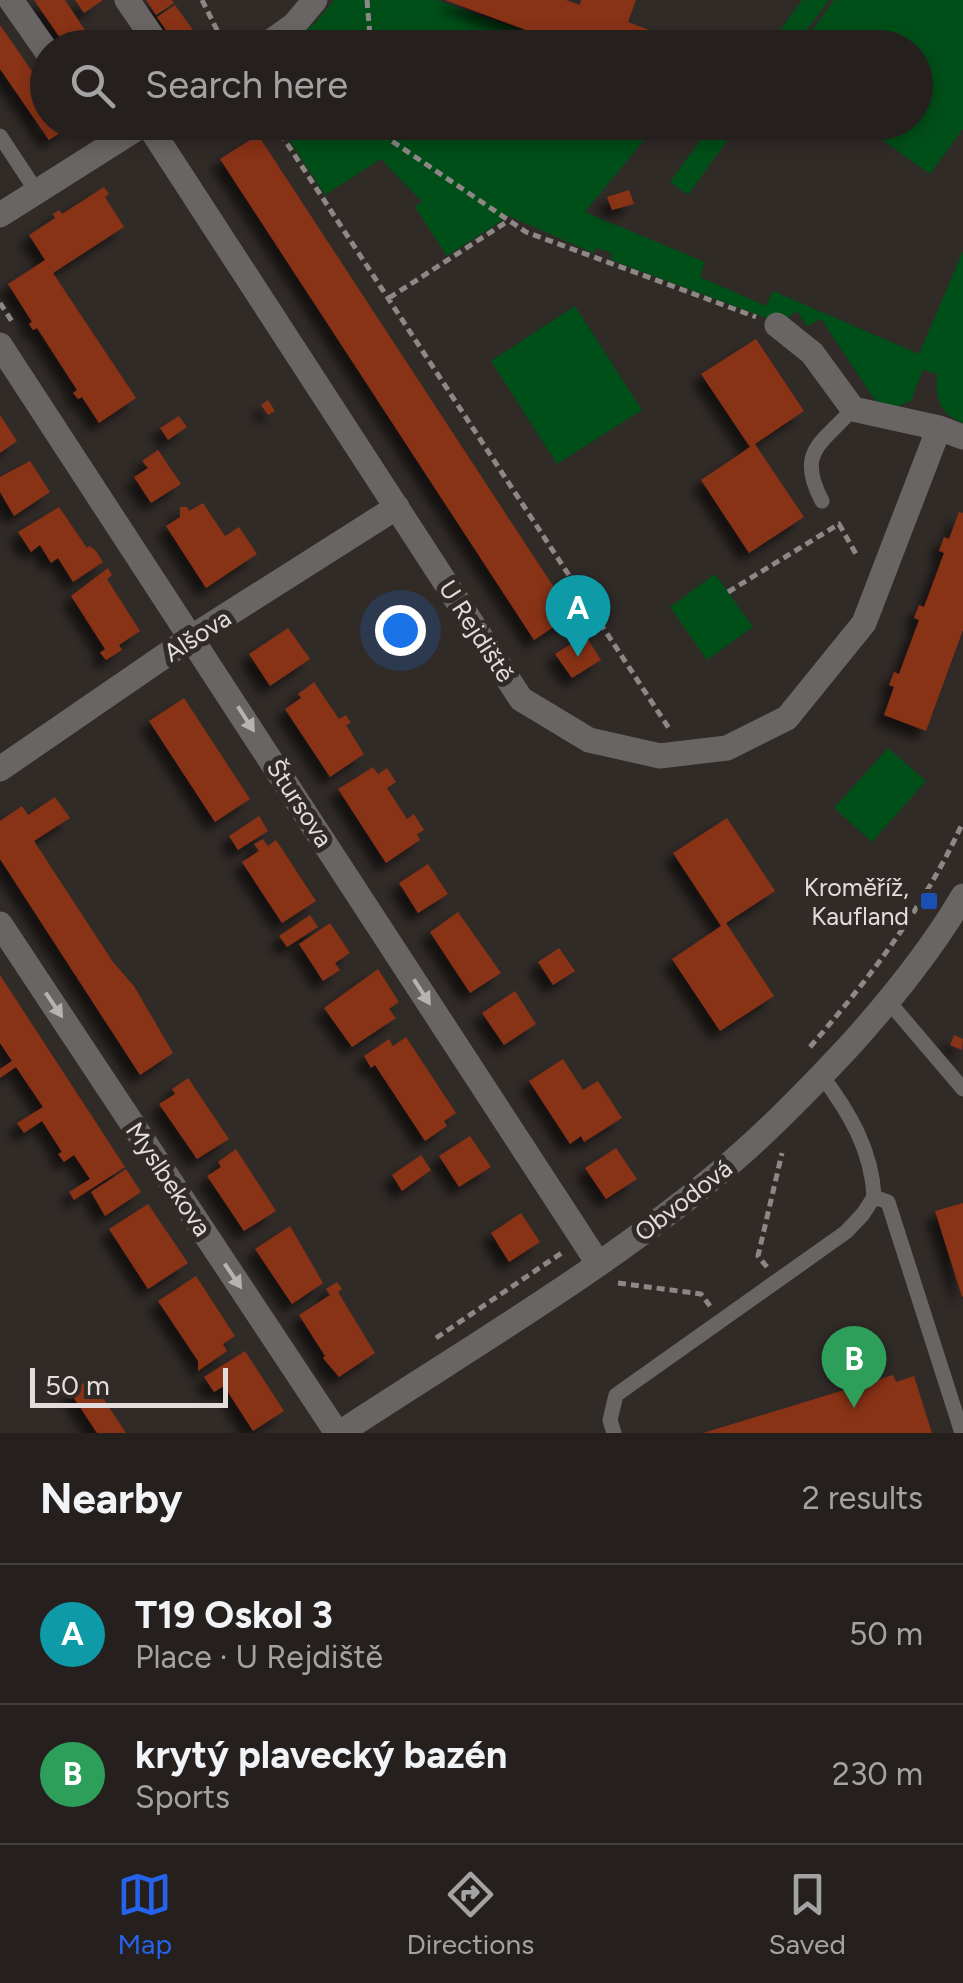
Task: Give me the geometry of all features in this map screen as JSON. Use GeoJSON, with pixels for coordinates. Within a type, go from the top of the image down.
{"type":"FeatureCollection","features":[{"type":"Feature","properties":{"kind":"street"},"geometry":{"type":"LineString","coordinates":[[11,0],[32,30]]}},
{"type":"Feature","properties":{"kind":"street"},"geometry":{"type":"LineString","coordinates":[[127,0],[148,30]]}},
{"type":"Feature","properties":{"kind":"street"},"geometry":{"type":"LineString","coordinates":[[287,30],[315,0]]}},
{"type":"Feature","properties":{"kind":"street"},"geometry":{"type":"LineString","coordinates":[[0,215],[120,140]]}},
{"type":"Feature","properties":{"kind":"street","name":"U Rejdiště"},"geometry":{"type":"LineString","coordinates":[[158,140],[522,699],[589,740],[660,756],[684,754],[727,748],[787,718],[864,623],[951,432]]}},
{"type":"Feature","properties":{"kind":"street"},"geometry":{"type":"LineString","coordinates":[[777,326],[812,353],[853,410],[906,418],[951,432]]}},
{"type":"Feature","properties":{"kind":"street","name":"Štursova"},"geometry":{"type":"LineString","coordinates":[[0,345],[598,1263]]}},
{"type":"Feature","properties":{"kind":"street","name":"Alšova"},"geometry":{"type":"LineString","coordinates":[[0,769],[192,638],[397,507]]}},
{"type":"Feature","properties":{"kind":"street","name":"Obvodová"},"geometry":{"type":"LineString","coordinates":[[338,1433],[598,1263],[732,1162],[822,1076],[889,1002],[942,934],[963,896]]}},
{"type":"Feature","properties":{"kind":"street","name":"Myslbekova"},"geometry":{"type":"LineString","coordinates":[[0,924],[338,1433]]}},
{"type":"Feature","properties":{"kind":"lane"},"geometry":{"type":"LineString","coordinates":[[0,136],[37,192]]}},
{"type":"Feature","properties":{"kind":"lane"},"geometry":{"type":"LineString","coordinates":[[822,501],[809,463],[817,448],[853,410]]}},
{"type":"Feature","properties":{"kind":"lane"},"geometry":{"type":"LineString","coordinates":[[889,1002],[963,1089]]}},
{"type":"Feature","properties":{"kind":"lane"},"geometry":{"type":"LineString","coordinates":[[614,1433],[610,1420],[616,1395],[846,1232],[874,1197],[870,1167],[853,1121],[822,1076]]}},
{"type":"Feature","properties":{"kind":"lane"},"geometry":{"type":"LineString","coordinates":[[874,1197],[888,1202],[962,1433]]}},
{"type":"Feature","properties":{"kind":"path"},"geometry":{"type":"LineString","coordinates":[[202,0],[217,30]]}},
{"type":"Feature","properties":{"kind":"path"},"geometry":{"type":"LineString","coordinates":[[366,0],[370,30]]}},
{"type":"Feature","properties":{"kind":"path"},"geometry":{"type":"LineString","coordinates":[[285,140],[684,754]]}},
{"type":"Feature","properties":{"kind":"path"},"geometry":{"type":"LineString","coordinates":[[390,140],[526,232],[777,326]]}},
{"type":"Feature","properties":{"kind":"path"},"geometry":{"type":"LineString","coordinates":[[388,299],[508,221]]}},
{"type":"Feature","properties":{"kind":"path"},"geometry":{"type":"LineString","coordinates":[[728,592],[838,524],[856,554]]}},
{"type":"Feature","properties":{"kind":"path"},"geometry":{"type":"LineString","coordinates":[[802,1056],[865,984],[940,871],[963,822]]}},
{"type":"Feature","properties":{"kind":"path"},"geometry":{"type":"LineString","coordinates":[[778,1280],[758,1256],[783,1149]]}},
{"type":"Feature","properties":{"kind":"path"},"geometry":{"type":"LineString","coordinates":[[420,1348],[582,1239]]}},
{"type":"Feature","properties":{"kind":"path"},"geometry":{"type":"LineString","coordinates":[[598,1263],[614,1282],[701,1294],[720,1321]]}},
{"type":"Feature","properties":{"kind":"green space"},"geometry":{"type":"Polygon","coordinates":[[[334,0],[437,0],[521,30],[306,30],[334,0]]]}},
{"type":"Feature","properties":{"kind":"green space"},"geometry":{"type":"Polygon","coordinates":[[[802,0],[829,0],[807,30],[780,30],[802,0]]]}},
{"type":"Feature","properties":{"kind":"green space"},"geometry":{"type":"Polygon","coordinates":[[[834,0],[963,0],[963,129],[930,174],[882,140],[933,140],[933,30],[812,30],[834,0]]]}},
{"type":"Feature","properties":{"kind":"green space"},"geometry":{"type":"Polygon","coordinates":[[[289,140],[644,140],[585,212],[705,262],[700,277],[766,306],[773,291],[919,354],[963,251],[963,423],[940,404],[937,374],[923,370],[911,401],[897,407],[878,402],[821,319],[807,326],[797,311],[780,323],[611,260],[611,253],[597,248],[593,253],[509,216],[447,256],[415,207],[422,202],[381,159],[325,195],[289,140]]]}},
{"type":"Feature","properties":{"kind":"green space"},"geometry":{"type":"Polygon","coordinates":[[[701,140],[728,140],[688,195],[670,182],[701,140]]]}},
{"type":"Feature","properties":{"kind":"green space"},"geometry":{"type":"Polygon","coordinates":[[[575,306],[642,410],[557,464],[491,361],[575,306]]]}},
{"type":"Feature","properties":{"kind":"green space"},"geometry":{"type":"Polygon","coordinates":[[[715,574],[753,627],[707,660],[670,607],[715,574]]]}},
{"type":"Feature","properties":{"kind":"green space"},"geometry":{"type":"Polygon","coordinates":[[[888,748],[926,781],[872,842],[834,808],[888,748]]]}},
{"type":"Feature","properties":{"kind":"building"},"geometry":{"type":"Polygon","coordinates":[[[34,0],[65,0],[85,30],[55,30],[34,0]]]}},
{"type":"Feature","properties":{"kind":"building"},"geometry":{"type":"Polygon","coordinates":[[[75,0],[103,0],[84,13],[75,0]]]}},
{"type":"Feature","properties":{"kind":"building"},"geometry":{"type":"Polygon","coordinates":[[[146,0],[172,0],[174,3],[156,15],[146,0]]]}},
{"type":"Feature","properties":{"kind":"building"},"geometry":{"type":"Polygon","coordinates":[[[445,0],[566,0],[580,5],[581,0],[636,0],[628,22],[649,30],[526,30],[445,0]]]}},
{"type":"Feature","properties":{"kind":"building"},"geometry":{"type":"Polygon","coordinates":[[[175,5],[193,30],[166,30],[157,17],[175,5]]]}},
{"type":"Feature","properties":{"kind":"building"},"geometry":{"type":"Polygon","coordinates":[[[0,25],[30,68],[30,112],[0,69],[0,25]]]}},
{"type":"Feature","properties":{"kind":"building"},"geometry":{"type":"Polygon","coordinates":[[[250,140],[261,140],[572,615],[534,640],[220,159],[250,140]]]}},
{"type":"Feature","properties":{"kind":"building"},"geometry":{"type":"Polygon","coordinates":[[[104,187],[109,194],[105,197],[124,227],[53,273],[136,398],[99,423],[82,397],[78,399],[73,393],[77,390],[37,328],[33,330],[29,324],[32,322],[8,284],[45,260],[29,235],[55,218],[53,214],[59,210],[62,214],[104,187]]]}},
{"type":"Feature","properties":{"kind":"building"},"geometry":{"type":"Polygon","coordinates":[[[629,190],[634,204],[612,210],[607,197],[629,190]]]}},
{"type":"Feature","properties":{"kind":"building"},"geometry":{"type":"Polygon","coordinates":[[[756,339],[804,411],[755,444],[804,517],[749,553],[701,480],[750,447],[701,374],[756,339]]]}},
{"type":"Feature","properties":{"kind":"building"},"geometry":{"type":"Polygon","coordinates":[[[268,400],[275,411],[268,415],[261,405],[268,400]]]}},
{"type":"Feature","properties":{"kind":"building"},"geometry":{"type":"Polygon","coordinates":[[[0,415],[17,441],[0,453],[0,415]]]}},
{"type":"Feature","properties":{"kind":"building"},"geometry":{"type":"Polygon","coordinates":[[[179,416],[187,427],[168,440],[160,428],[179,416]]]}},
{"type":"Feature","properties":{"kind":"building"},"geometry":{"type":"Polygon","coordinates":[[[158,450],[181,484],[151,503],[134,477],[148,468],[142,461],[158,450]]]}},
{"type":"Feature","properties":{"kind":"building"},"geometry":{"type":"Polygon","coordinates":[[[30,461],[50,492],[14,516],[0,492],[0,477],[30,461]]]}},
{"type":"Feature","properties":{"kind":"building"},"geometry":{"type":"Polygon","coordinates":[[[203,503],[225,536],[239,527],[257,554],[206,588],[166,526],[180,517],[180,507],[189,511],[203,503]]]}},
{"type":"Feature","properties":{"kind":"building"},"geometry":{"type":"Polygon","coordinates":[[[59,507],[87,548],[96,551],[103,562],[73,582],[58,558],[51,563],[40,545],[31,552],[18,532],[59,507]]]}},
{"type":"Feature","properties":{"kind":"building"},"geometry":{"type":"Polygon","coordinates":[[[959,512],[963,513],[963,630],[926,731],[884,715],[894,687],[889,685],[894,672],[899,674],[919,620],[914,618],[919,605],[924,607],[944,553],[939,551],[944,537],[949,539],[959,512]]]}},
{"type":"Feature","properties":{"kind":"building"},"geometry":{"type":"Polygon","coordinates":[[[108,568],[112,575],[107,579],[140,631],[106,660],[100,653],[105,649],[71,596],[108,568]]]}},
{"type":"Feature","properties":{"kind":"building"},"geometry":{"type":"Polygon","coordinates":[[[288,628],[310,659],[270,686],[249,654],[288,628]]]}},
{"type":"Feature","properties":{"kind":"building"},"geometry":{"type":"Polygon","coordinates":[[[585,635],[601,660],[572,678],[555,654],[585,635]]]}},
{"type":"Feature","properties":{"kind":"building"},"geometry":{"type":"Polygon","coordinates":[[[314,682],[339,719],[346,715],[351,723],[346,725],[364,754],[330,777],[285,709],[314,682]]]}},
{"type":"Feature","properties":{"kind":"building"},"geometry":{"type":"Polygon","coordinates":[[[184,698],[250,799],[215,822],[149,721],[184,698]]]}},
{"type":"Feature","properties":{"kind":"building"},"geometry":{"type":"Polygon","coordinates":[[[373,767],[378,774],[387,768],[396,782],[387,788],[407,819],[414,814],[424,830],[417,834],[420,840],[386,863],[338,789],[373,767]]]}},
{"type":"Feature","properties":{"kind":"building"},"geometry":{"type":"Polygon","coordinates":[[[55,797],[70,818],[34,841],[113,962],[134,986],[173,1053],[140,1075],[0,859],[0,821],[22,806],[28,815],[55,797]]]}},
{"type":"Feature","properties":{"kind":"building"},"geometry":{"type":"Polygon","coordinates":[[[259,816],[268,831],[238,850],[229,836],[259,816]]]}},
{"type":"Feature","properties":{"kind":"building"},"geometry":{"type":"Polygon","coordinates":[[[727,818],[775,891],[726,923],[774,996],[720,1031],[672,959],[721,926],[673,853],[727,818]]]}},
{"type":"Feature","properties":{"kind":"building"},"geometry":{"type":"Polygon","coordinates":[[[263,839],[268,846],[276,840],[316,901],[282,923],[242,862],[259,851],[254,844],[263,839]]]}},
{"type":"Feature","properties":{"kind":"building"},"geometry":{"type":"Polygon","coordinates":[[[428,864],[448,894],[418,913],[399,883],[428,864]]]}},
{"type":"Feature","properties":{"kind":"building"},"geometry":{"type":"Polygon","coordinates":[[[458,912],[501,973],[470,993],[430,932],[458,912]]]}},
{"type":"Feature","properties":{"kind":"building"},"geometry":{"type":"Polygon","coordinates":[[[310,915],[318,927],[287,947],[279,936],[310,915]]]}},
{"type":"Feature","properties":{"kind":"building"},"geometry":{"type":"Polygon","coordinates":[[[330,923],[350,953],[335,963],[340,970],[323,981],[299,944],[330,923]]]}},
{"type":"Feature","properties":{"kind":"building"},"geometry":{"type":"Polygon","coordinates":[[[559,948],[575,971],[553,985],[538,962],[559,948]]]}},
{"type":"Feature","properties":{"kind":"building"},"geometry":{"type":"Polygon","coordinates":[[[378,969],[399,1002],[389,1009],[396,1018],[352,1047],[324,1008],[378,969]]]}},
{"type":"Feature","properties":{"kind":"building"},"geometry":{"type":"Polygon","coordinates":[[[0,975],[125,1167],[74,1200],[69,1192],[90,1179],[74,1155],[64,1162],[42,1121],[24,1133],[17,1123],[43,1107],[16,1067],[0,1078],[0,1069],[12,1061],[0,1043],[0,975]]]}},
{"type":"Feature","properties":{"kind":"building"},"geometry":{"type":"Polygon","coordinates":[[[515,991],[536,1024],[504,1045],[482,1013],[515,991]]]}},
{"type":"Feature","properties":{"kind":"building"},"geometry":{"type":"Polygon","coordinates":[[[954,1035],[963,1039],[962,1050],[950,1045],[954,1035]]]}},
{"type":"Feature","properties":{"kind":"building"},"geometry":{"type":"Polygon","coordinates":[[[406,1037],[456,1113],[444,1121],[447,1126],[425,1141],[375,1065],[371,1068],[364,1056],[389,1039],[393,1046],[406,1037]]]}},
{"type":"Feature","properties":{"kind":"building"},"geometry":{"type":"Polygon","coordinates":[[[563,1059],[583,1090],[598,1081],[622,1118],[584,1142],[581,1136],[570,1144],[529,1081],[563,1059]]]}},
{"type":"Feature","properties":{"kind":"building"},"geometry":{"type":"Polygon","coordinates":[[[188,1078],[229,1139],[197,1159],[159,1104],[175,1094],[172,1089],[188,1078]]]}},
{"type":"Feature","properties":{"kind":"building"},"geometry":{"type":"Polygon","coordinates":[[[470,1136],[491,1167],[459,1187],[439,1156],[470,1136]]]}},
{"type":"Feature","properties":{"kind":"building"},"geometry":{"type":"Polygon","coordinates":[[[616,1148],[637,1179],[606,1199],[585,1168],[616,1148]]]}},
{"type":"Feature","properties":{"kind":"building"},"geometry":{"type":"Polygon","coordinates":[[[236,1149],[276,1211],[244,1231],[207,1176],[236,1149]]]}},
{"type":"Feature","properties":{"kind":"building"},"geometry":{"type":"Polygon","coordinates":[[[421,1155],[431,1170],[402,1191],[392,1175],[421,1155]]]}},
{"type":"Feature","properties":{"kind":"building"},"geometry":{"type":"Polygon","coordinates":[[[126,1169],[141,1192],[105,1216],[91,1192],[126,1169]]]}},
{"type":"Feature","properties":{"kind":"building"},"geometry":{"type":"Polygon","coordinates":[[[963,1203],[963,1296],[962,1297],[935,1211],[963,1203]]]}},
{"type":"Feature","properties":{"kind":"building"},"geometry":{"type":"Polygon","coordinates":[[[148,1204],[188,1263],[148,1289],[109,1229],[148,1204]]]}},
{"type":"Feature","properties":{"kind":"building"},"geometry":{"type":"Polygon","coordinates":[[[521,1213],[540,1242],[509,1262],[491,1233],[521,1213]]]}},
{"type":"Feature","properties":{"kind":"building"},"geometry":{"type":"Polygon","coordinates":[[[290,1226],[323,1283],[292,1304],[255,1249],[290,1226]]]}},
{"type":"Feature","properties":{"kind":"building"},"geometry":{"type":"Polygon","coordinates":[[[196,1276],[235,1336],[223,1344],[227,1351],[198,1371],[198,1361],[158,1301],[196,1276]]]}},
{"type":"Feature","properties":{"kind":"building"},"geometry":{"type":"Polygon","coordinates":[[[337,1282],[342,1289],[338,1292],[375,1353],[339,1377],[323,1358],[299,1315],[330,1295],[326,1289],[337,1282]]]}},
{"type":"Feature","properties":{"kind":"building"},"geometry":{"type":"Polygon","coordinates":[[[245,1351],[284,1411],[253,1431],[224,1386],[214,1392],[204,1377],[245,1351]]]}},
{"type":"Feature","properties":{"kind":"building"},"geometry":{"type":"Polygon","coordinates":[[[893,1375],[896,1382],[914,1376],[932,1433],[703,1433],[893,1375]]]}},
{"type":"Feature","properties":{"kind":"building"},"geometry":{"type":"Polygon","coordinates":[[[91,1378],[126,1433],[97,1433],[70,1392],[91,1378]]]}},
{"type":"Feature","properties":{"kind":"place","name":"T19 Oskol 3"},"geometry":{"type":"Point","coordinates":[578,657]}},
{"type":"Feature","properties":{"kind":"place","name":"Kroměříž, Kaufland"},"geometry":{"type":"Point","coordinates":[929,901]}},
{"type":"Feature","properties":{"kind":"place","name":"krytý plavecký bazén"},"geometry":{"type":"Point","coordinates":[854,1408]}}]}
